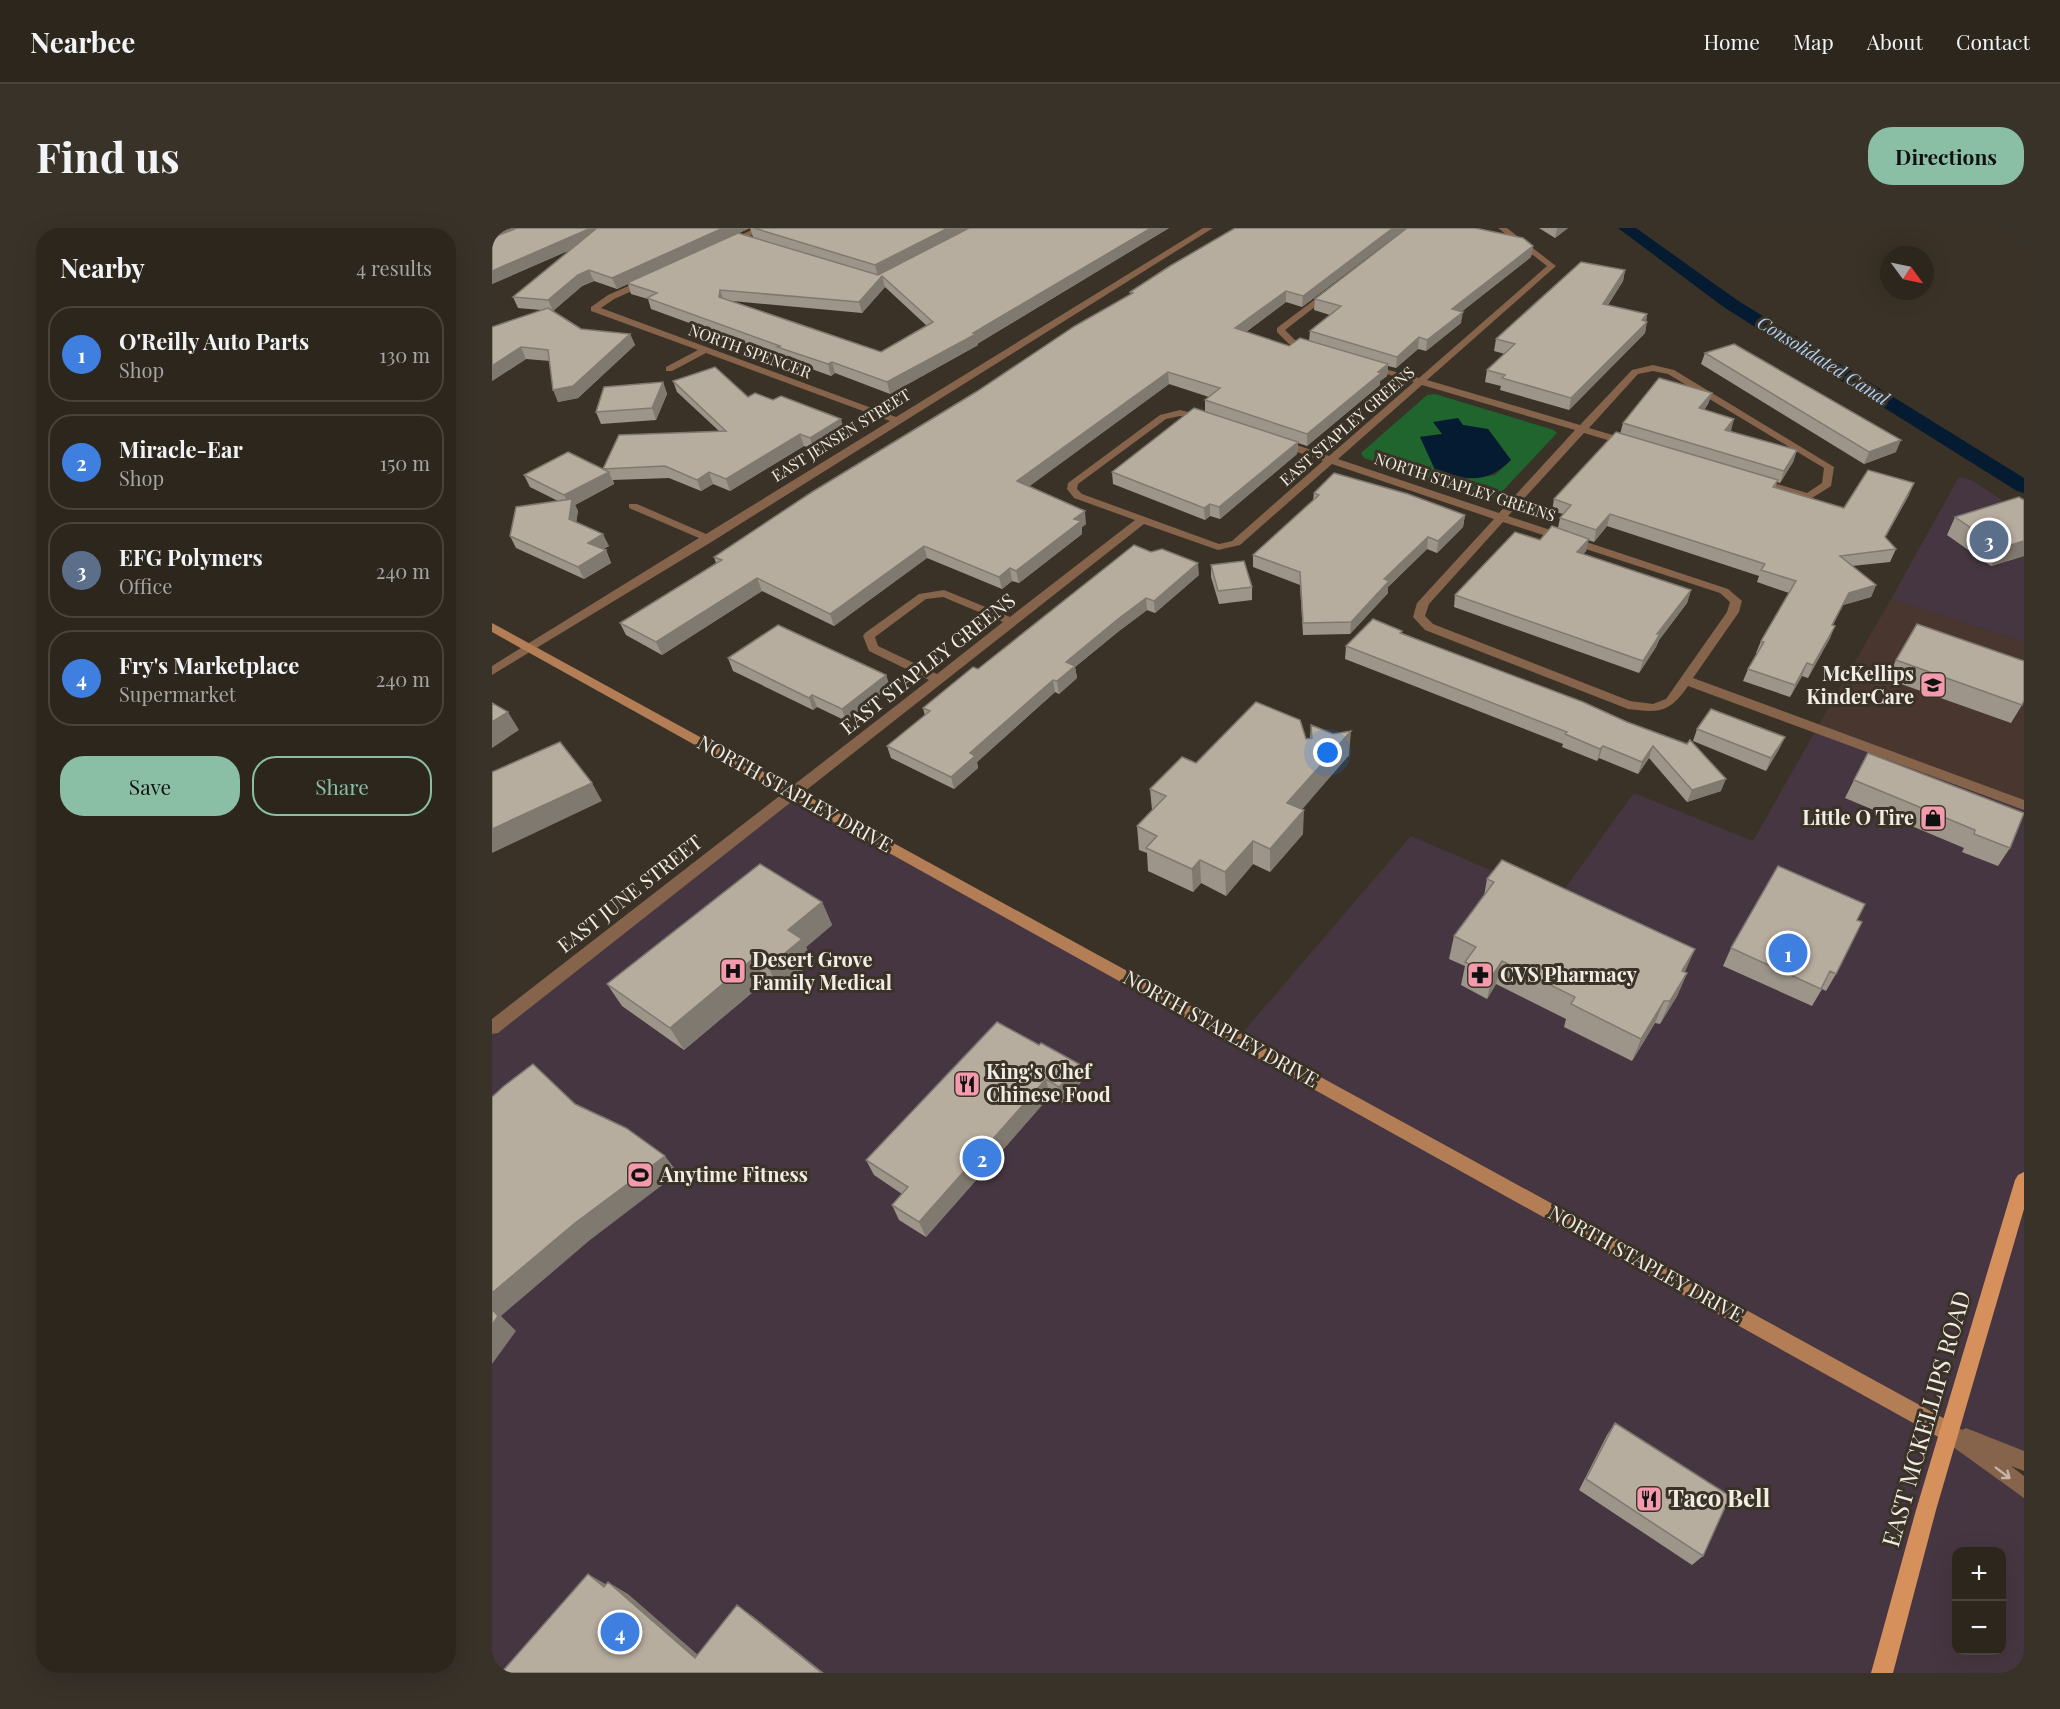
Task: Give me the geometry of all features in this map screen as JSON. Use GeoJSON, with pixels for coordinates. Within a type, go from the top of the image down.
{"type":"FeatureCollection","features":[{"type":"Feature","properties":{"kind":"main road","name":"NORTH STAPLEY DRIVE"},"geometry":{"type":"LineString","coordinates":[[492,627],[1949,1432]]}},
{"type":"Feature","properties":{"kind":"main road","name":"EAST MCKELLIPS ROAD"},"geometry":{"type":"LineString","coordinates":[[1882,1673],[1949,1432],[2024,1180]]}},
{"type":"Feature","properties":{"kind":"street"},"geometry":{"type":"LineString","coordinates":[[719,248],[762,228]]}},
{"type":"Feature","properties":{"kind":"street","name":"EAST JENSEN STREET"},"geometry":{"type":"LineString","coordinates":[[492,671],[1209,228]]}},
{"type":"Feature","properties":{"kind":"street","name":"EAST STAPLEY GREENS"},"geometry":{"type":"LineString","coordinates":[[1221,422],[1199,415],[1180,413],[1164,417],[1073,483],[1072,489],[1078,496],[1218,547],[1236,543],[1423,382],[1552,266],[1502,228]]}},
{"type":"Feature","properties":{"kind":"street"},"geometry":{"type":"LineString","coordinates":[[740,238],[751,241]]}},
{"type":"Feature","properties":{"kind":"street","name":"NORTH SPENCER"},"geometry":{"type":"LineString","coordinates":[[654,278],[611,297],[594,309],[896,420]]}},
{"type":"Feature","properties":{"kind":"street"},"geometry":{"type":"LineString","coordinates":[[1325,352],[1292,342],[1280,330],[1334,290]]}},
{"type":"Feature","properties":{"kind":"street"},"geometry":{"type":"LineString","coordinates":[[669,369],[704,351]]}},
{"type":"Feature","properties":{"kind":"street"},"geometry":{"type":"LineString","coordinates":[[1357,362],[1423,382],[1582,429],[1809,497],[1827,484],[1829,467],[1671,372],[1653,368],[1635,372],[1582,429],[1423,603],[1419,617],[1429,627],[1617,700],[1654,708],[1670,702],[1685,680],[2024,805]]}},
{"type":"Feature","properties":{"kind":"street","name":"NORTH STAPLEY GREENS"},"geometry":{"type":"LineString","coordinates":[[1265,438],[1724,591],[1736,601],[1733,612],[1685,680]]}},
{"type":"Feature","properties":{"kind":"street"},"geometry":{"type":"LineString","coordinates":[[633,506],[709,539]]}},
{"type":"Feature","properties":{"kind":"street","name":"EAST STAPLEY GREENS"},"geometry":{"type":"LineString","coordinates":[[795,794],[1143,519]]}},
{"type":"Feature","properties":{"kind":"street"},"geometry":{"type":"LineString","coordinates":[[939,680],[873,648],[869,636],[923,596],[944,593],[1012,622]]}},
{"type":"Feature","properties":{"kind":"street","name":"EAST JUNE STREET"},"geometry":{"type":"LineString","coordinates":[[492,1028],[795,794]]}},
{"type":"Feature","properties":{"kind":"street","name":"NORTH STAPLEY DRIVE"},"geometry":{"type":"LineString","coordinates":[[1949,1432],[2024,1461]]}},
{"type":"Feature","properties":{"kind":"street","name":"NORTH STAPLEY DRIVE"},"geometry":{"type":"LineString","coordinates":[[1949,1432],[2024,1488]]}},
{"type":"Feature","properties":{"kind":"shaded area"},"geometry":{"type":"Polygon","coordinates":[[[1959,477],[1973,481],[2024,515],[2024,642],[1891,599],[1959,477]]]}},
{"type":"Feature","properties":{"kind":"shaded area","name":"McKellips KinderCare"},"geometry":{"type":"Polygon","coordinates":[[[1891,599],[2024,642],[2024,805],[1817,728],[1891,599]]]}},
{"type":"Feature","properties":{"kind":"shaded area"},"geometry":{"type":"Polygon","coordinates":[[[1817,728],[2024,805],[2024,1461],[1952,1433],[2024,1488],[2024,1673],[492,1673],[492,1028],[795,794],[1238,1038],[1411,836],[1557,899],[1634,793],[1753,841],[1817,728]]]}},
{"type":"Feature","properties":{"kind":"green space"},"geometry":{"type":"Polygon","coordinates":[[[1435,394],[1554,430],[1557,433],[1497,497],[1488,498],[1364,458],[1361,453],[1427,395],[1435,394]],[[1463,425],[1442,434],[1420,437],[1464,479],[1495,475],[1511,460],[1488,429],[1463,425]]]}},
{"type":"Feature","properties":{"kind":"water"},"geometry":{"type":"Polygon","coordinates":[[[1458,418],[1463,425],[1488,429],[1511,460],[1493,474],[1484,477],[1467,478],[1435,470],[1420,437],[1442,434],[1433,422],[1458,418]]]}},
{"type":"Feature","properties":{"kind":"building"},"geometry":{"type":"Polygon","coordinates":[[[517,228],[591,228],[492,271],[492,238],[517,228]]]}},
{"type":"Feature","properties":{"kind":"building"},"geometry":{"type":"Polygon","coordinates":[[[597,228],[723,228],[612,278],[589,270],[578,275],[548,300],[513,297],[597,228]]]}},
{"type":"Feature","properties":{"kind":"building"},"geometry":{"type":"Polygon","coordinates":[[[754,228],[948,228],[875,265],[754,228]]]}},
{"type":"Feature","properties":{"kind":"building"},"geometry":{"type":"Polygon","coordinates":[[[969,228],[1151,228],[973,333],[976,334],[887,382],[832,362],[828,364],[777,347],[780,346],[647,298],[657,293],[627,283],[738,233],[878,275],[969,228]],[[882,276],[859,302],[720,290],[719,297],[881,352],[933,322],[882,276]]]}},
{"type":"Feature","properties":{"kind":"building"},"geometry":{"type":"Polygon","coordinates":[[[1235,228],[1393,228],[1303,296],[1286,291],[1235,328],[1289,346],[1300,338],[1388,364],[1378,372],[1381,373],[1307,434],[1205,400],[1220,388],[1168,372],[1017,481],[1085,511],[1074,519],[1081,521],[1016,571],[1010,568],[999,577],[924,546],[830,614],[757,578],[656,642],[620,623],[722,560],[714,557],[812,492],[976,392],[1075,326],[1133,293],[1130,292],[1170,266],[1235,228]]]}},
{"type":"Feature","properties":{"kind":"building"},"geometry":{"type":"Polygon","coordinates":[[[1407,228],[1475,228],[1523,238],[1533,246],[1452,309],[1463,312],[1427,340],[1419,337],[1397,357],[1310,331],[1341,306],[1315,299],[1407,228]]]}},
{"type":"Feature","properties":{"kind":"building"},"geometry":{"type":"Polygon","coordinates":[[[1581,262],[1625,270],[1603,304],[1647,314],[1642,320],[1647,322],[1571,398],[1502,378],[1505,375],[1487,370],[1515,344],[1496,339],[1581,262]]]}},
{"type":"Feature","properties":{"kind":"building"},"geometry":{"type":"Polygon","coordinates":[[[548,308],[581,329],[630,334],[573,386],[553,390],[548,350],[521,347],[492,366],[492,327],[548,308]]]}},
{"type":"Feature","properties":{"kind":"building"},"geometry":{"type":"Polygon","coordinates":[[[1734,344],[1901,440],[1869,452],[1705,353],[1734,344]]]}},
{"type":"Feature","properties":{"kind":"building"},"geometry":{"type":"Polygon","coordinates":[[[715,367],[748,397],[755,393],[773,400],[781,396],[841,419],[810,438],[800,434],[726,479],[709,472],[697,480],[665,466],[603,469],[619,435],[726,431],[673,381],[715,367]]]}},
{"type":"Feature","properties":{"kind":"building"},"geometry":{"type":"Polygon","coordinates":[[[1659,378],[1712,393],[1699,408],[1734,419],[1725,430],[1797,450],[1784,471],[1623,423],[1659,378]]]}},
{"type":"Feature","properties":{"kind":"building"},"geometry":{"type":"Polygon","coordinates":[[[663,382],[652,408],[596,412],[604,387],[663,382]]]}},
{"type":"Feature","properties":{"kind":"building"},"geometry":{"type":"Polygon","coordinates":[[[1194,408],[1298,442],[1219,507],[1210,504],[1204,508],[1112,472],[1194,408]]]}},
{"type":"Feature","properties":{"kind":"building"},"geometry":{"type":"Polygon","coordinates":[[[1616,432],[1778,480],[1773,487],[1844,508],[1868,470],[1914,483],[1885,537],[1896,549],[1840,556],[1876,585],[1849,593],[1832,625],[1835,626],[1813,665],[1807,663],[1795,685],[1748,669],[1764,642],[1761,641],[1796,581],[1761,570],[1765,564],[1610,514],[1596,530],[1560,518],[1571,505],[1554,499],[1616,432]]]}},
{"type":"Feature","properties":{"kind":"building"},"geometry":{"type":"Polygon","coordinates":[[[568,452],[609,472],[564,495],[524,475],[568,452]]]}},
{"type":"Feature","properties":{"kind":"building"},"geometry":{"type":"Polygon","coordinates":[[[1334,473],[1408,494],[1465,515],[1438,541],[1428,537],[1384,579],[1389,581],[1351,622],[1303,623],[1300,572],[1253,555],[1319,495],[1314,493],[1334,473]]]}},
{"type":"Feature","properties":{"kind":"building"},"geometry":{"type":"Polygon","coordinates":[[[2019,497],[2024,500],[2024,541],[2001,548],[1955,517],[2019,497]]]}},
{"type":"Feature","properties":{"kind":"building"},"geometry":{"type":"Polygon","coordinates":[[[572,499],[569,519],[603,534],[588,543],[606,550],[578,567],[510,536],[516,507],[572,499]]]}},
{"type":"Feature","properties":{"kind":"building"},"geometry":{"type":"Polygon","coordinates":[[[1552,526],[1589,539],[1577,552],[1691,590],[1657,634],[1660,634],[1643,661],[1455,595],[1515,532],[1540,540],[1552,526]]]}},
{"type":"Feature","properties":{"kind":"building"},"geometry":{"type":"Polygon","coordinates":[[[1134,545],[1151,552],[1162,549],[1198,563],[1154,601],[1146,598],[1066,662],[1075,666],[1057,681],[1053,680],[970,753],[975,756],[951,777],[887,746],[930,711],[923,708],[973,667],[978,669],[1134,545]]]}},
{"type":"Feature","properties":{"kind":"building"},"geometry":{"type":"Polygon","coordinates":[[[1244,561],[1252,587],[1218,591],[1211,565],[1244,561]]]}},
{"type":"Feature","properties":{"kind":"building"},"geometry":{"type":"Polygon","coordinates":[[[1373,619],[1402,631],[1400,633],[1583,702],[1627,722],[1687,744],[1690,740],[1726,779],[1692,790],[1653,746],[1642,762],[1603,746],[1600,749],[1565,734],[1567,732],[1346,646],[1373,619]]]}},
{"type":"Feature","properties":{"kind":"building"},"geometry":{"type":"Polygon","coordinates":[[[1917,624],[2024,661],[2022,705],[1896,660],[1917,624]]]}},
{"type":"Feature","properties":{"kind":"building"},"geometry":{"type":"Polygon","coordinates":[[[778,625],[886,675],[842,709],[812,695],[809,698],[728,658],[778,625]]]}},
{"type":"Feature","properties":{"kind":"building"},"geometry":{"type":"Polygon","coordinates":[[[1256,702],[1300,720],[1306,739],[1312,738],[1311,725],[1333,734],[1351,731],[1287,803],[1304,810],[1270,849],[1253,841],[1225,872],[1200,860],[1192,869],[1146,848],[1157,836],[1137,826],[1166,796],[1150,789],[1182,757],[1196,763],[1256,702]]]}},
{"type":"Feature","properties":{"kind":"building"},"geometry":{"type":"Polygon","coordinates":[[[492,703],[508,712],[492,722],[492,703]]]}},
{"type":"Feature","properties":{"kind":"building"},"geometry":{"type":"Polygon","coordinates":[[[1711,709],[1785,737],[1771,758],[1697,729],[1711,709]]]}},
{"type":"Feature","properties":{"kind":"building"},"geometry":{"type":"Polygon","coordinates":[[[560,742],[592,783],[492,829],[492,772],[560,742]]]}},
{"type":"Feature","properties":{"kind":"building"},"geometry":{"type":"Polygon","coordinates":[[[1868,753],[2024,813],[2010,848],[1974,834],[1975,830],[1854,780],[1868,753]]]}},
{"type":"Feature","properties":{"kind":"building","name":"CVS Pharmacy"},"geometry":{"type":"Polygon","coordinates":[[[1502,860],[1695,949],[1682,971],[1687,973],[1670,1001],[1664,1001],[1641,1039],[1571,1004],[1575,997],[1502,961],[1492,976],[1465,962],[1476,947],[1454,936],[1494,882],[1487,879],[1502,860]]]}},
{"type":"Feature","properties":{"kind":"building","name":"Desert Grove Family Medical"},"geometry":{"type":"Polygon","coordinates":[[[760,864],[822,902],[788,930],[802,939],[768,967],[754,958],[670,1028],[607,984],[760,864]]]}},
{"type":"Feature","properties":{"kind":"building"},"geometry":{"type":"Polygon","coordinates":[[[1778,866],[1865,904],[1857,920],[1862,922],[1836,974],[1830,971],[1821,989],[1731,948],[1778,866]]]}},
{"type":"Feature","properties":{"kind":"building"},"geometry":{"type":"Polygon","coordinates":[[[997,1022],[1079,1064],[1059,1087],[1046,1079],[919,1222],[892,1205],[908,1187],[866,1160],[997,1022]]]}},
{"type":"Feature","properties":{"kind":"building"},"geometry":{"type":"Polygon","coordinates":[[[533,1064],[575,1104],[626,1128],[665,1156],[575,1223],[492,1293],[492,1097],[533,1064]]]}},
{"type":"Feature","properties":{"kind":"building"},"geometry":{"type":"Polygon","coordinates":[[[492,1309],[498,1316],[492,1325],[492,1309]]]}},
{"type":"Feature","properties":{"kind":"building","name":"Taco Bell"},"geometry":{"type":"Polygon","coordinates":[[[1615,1423],[1730,1496],[1703,1556],[1586,1479],[1615,1423]]]}},
{"type":"Feature","properties":{"kind":"building"},"geometry":{"type":"Polygon","coordinates":[[[588,1574],[604,1587],[608,1582],[695,1658],[737,1605],[822,1673],[501,1673],[588,1574]]]}},
{"type":"Feature","properties":{"kind":"waterway","name":"Consolidated Canal"},"geometry":{"type":"LineString","coordinates":[[1626,228],[1731,304],[2024,487]]}},
{"type":"Feature","properties":{"kind":"place","name":"EFG Polymers"},"geometry":{"type":"Point","coordinates":[1989,540]}},
{"type":"Feature","properties":{"kind":"place","name":"McKellips KinderCare"},"geometry":{"type":"Point","coordinates":[1933,685]}},
{"type":"Feature","properties":{"kind":"place","name":"Little O Tire"},"geometry":{"type":"Point","coordinates":[1933,818]}},
{"type":"Feature","properties":{"kind":"place","name":"O'Reilly Auto Parts"},"geometry":{"type":"Point","coordinates":[1788,953]}},
{"type":"Feature","properties":{"kind":"place","name":"Desert Grove Family Medical"},"geometry":{"type":"Point","coordinates":[733,971]}},
{"type":"Feature","properties":{"kind":"place","name":"CVS Pharmacy"},"geometry":{"type":"Point","coordinates":[1480,975]}},
{"type":"Feature","properties":{"kind":"place","name":"King's Chef Chinese Food"},"geometry":{"type":"Point","coordinates":[967,1084]}},
{"type":"Feature","properties":{"kind":"place","name":"Miracle-Ear"},"geometry":{"type":"Point","coordinates":[982,1158]}},
{"type":"Feature","properties":{"kind":"place","name":"Anytime Fitness"},"geometry":{"type":"Point","coordinates":[640,1175]}},
{"type":"Feature","properties":{"kind":"place","name":"Taco Bell"},"geometry":{"type":"Point","coordinates":[1649,1499]}},
{"type":"Feature","properties":{"kind":"place","name":"Fry's Marketplace"},"geometry":{"type":"Point","coordinates":[620,1632]}}]}
